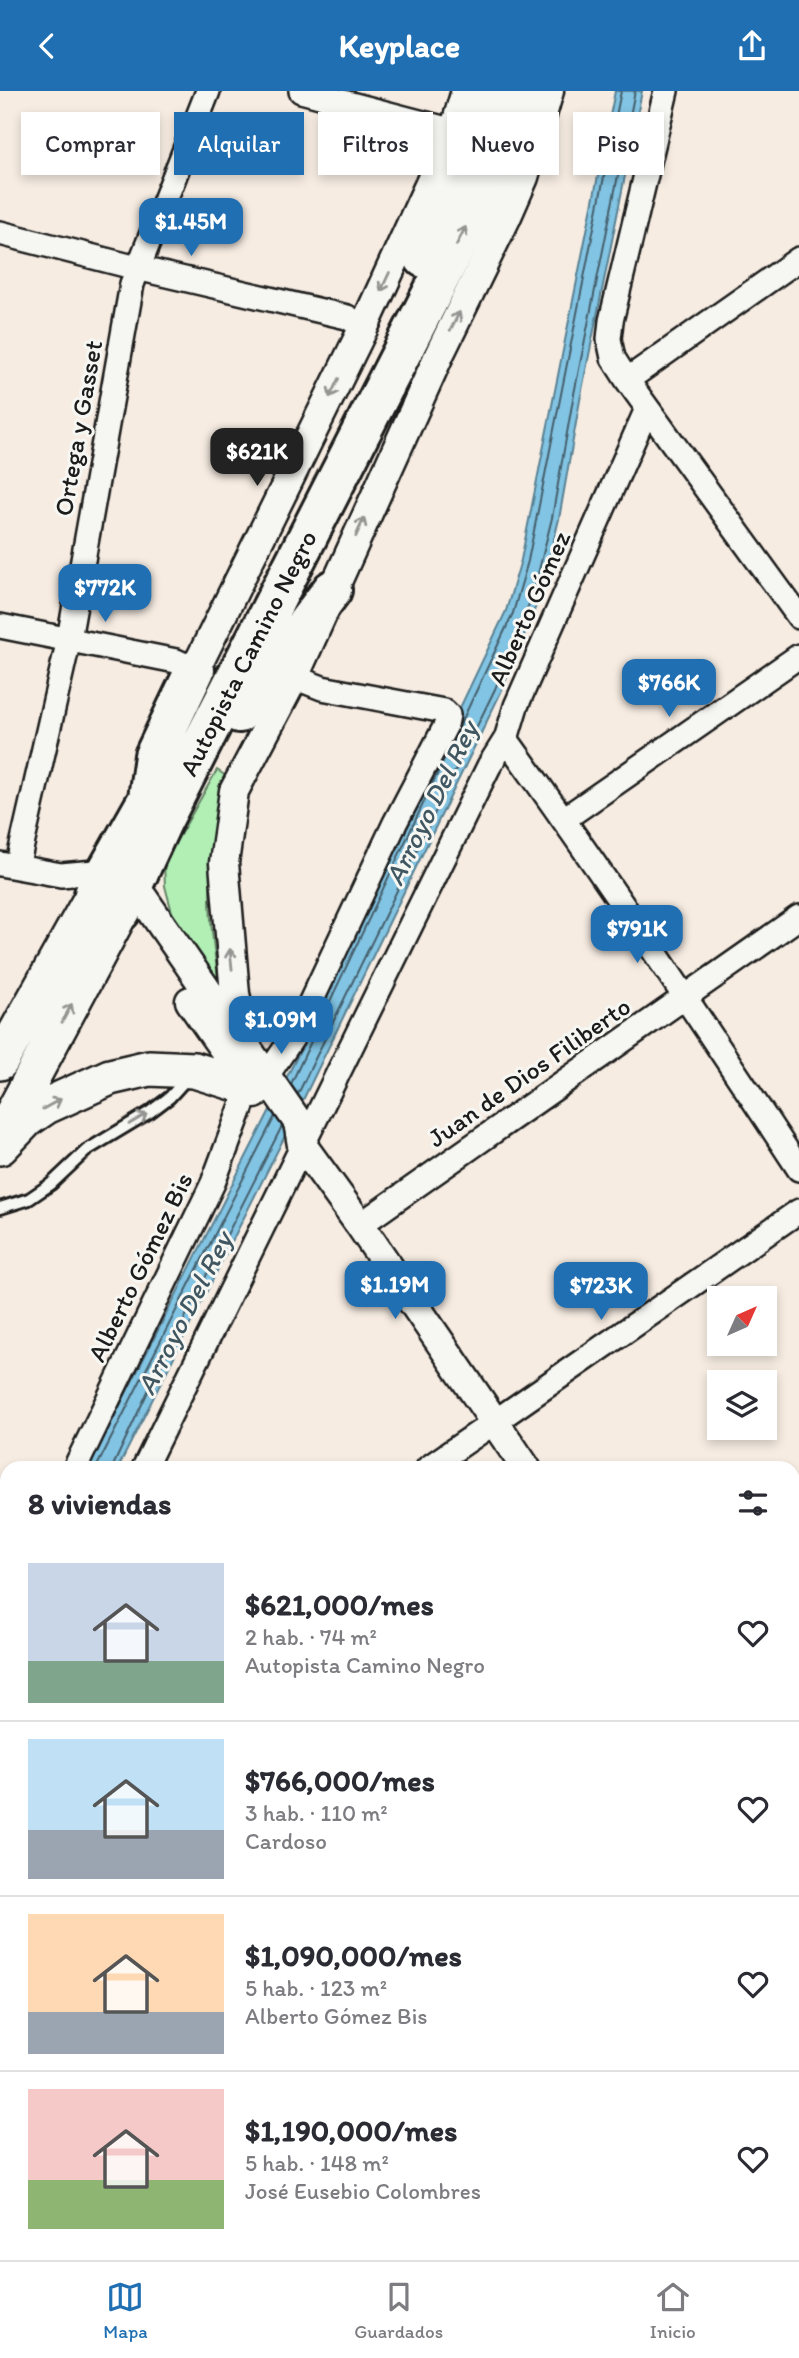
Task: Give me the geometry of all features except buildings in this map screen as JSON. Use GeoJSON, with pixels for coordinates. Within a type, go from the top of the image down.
{"type":"FeatureCollection","features":[{"type":"Feature","properties":{"kind":"highway","name":"Autopista Camino Negro"},"geometry":{"type":"LineString","coordinates":[[155,809],[410,291],[476,134],[490,91]]}},
{"type":"Feature","properties":{"kind":"highway","name":"Autopista Camino Negro"},"geometry":{"type":"LineString","coordinates":[[113,890],[472,215],[490,174],[519,91]]}},
{"type":"Feature","properties":{"kind":"highway"},"geometry":{"type":"LineString","coordinates":[[155,809],[240,710],[332,590]]}},
{"type":"Feature","properties":{"kind":"highway"},"geometry":{"type":"LineString","coordinates":[[155,809],[154,756],[195,670]]}},
{"type":"Feature","properties":{"kind":"main road"},"geometry":{"type":"LineString","coordinates":[[0,1062],[113,890]]}},
{"type":"Feature","properties":{"kind":"main road"},"geometry":{"type":"LineString","coordinates":[[0,1138],[113,890]]}},
{"type":"Feature","properties":{"kind":"main road"},"geometry":{"type":"LineString","coordinates":[[0,1147],[27,1119],[46,1106],[110,1077],[149,1068],[194,1070],[263,1089]]}},
{"type":"Feature","properties":{"kind":"street","name":"Ortega y Gasset"},"geometry":{"type":"LineString","coordinates":[[8,865],[69,639],[132,284],[208,91]]}},
{"type":"Feature","properties":{"kind":"street"},"geometry":{"type":"LineString","coordinates":[[301,91],[447,129]]}},
{"type":"Feature","properties":{"kind":"street"},"geometry":{"type":"LineString","coordinates":[[460,112],[466,91]]}},
{"type":"Feature","properties":{"kind":"street"},"geometry":{"type":"LineString","coordinates":[[263,1089],[248,1050],[235,994],[224,863],[234,791],[293,677],[440,351],[506,218],[524,177],[549,91]]}},
{"type":"Feature","properties":{"kind":"street"},"geometry":{"type":"LineString","coordinates":[[666,91],[611,321],[609,339],[613,358],[626,380],[799,617]]}},
{"type":"Feature","properties":{"kind":"street"},"geometry":{"type":"LineString","coordinates":[[0,626],[176,661],[195,670],[364,327],[447,146]]}},
{"type":"Feature","properties":{"kind":"street"},"geometry":{"type":"LineString","coordinates":[[0,233],[347,317],[364,327]]}},
{"type":"Feature","properties":{"kind":"street"},"geometry":{"type":"LineString","coordinates":[[626,380],[799,259]]}},
{"type":"Feature","properties":{"kind":"street","name":"Alberto Gómez"},"geometry":{"type":"LineString","coordinates":[[147,1461],[296,1137],[506,739],[516,706],[647,409]]}},
{"type":"Feature","properties":{"kind":"street"},"geometry":{"type":"LineString","coordinates":[[564,819],[799,656]]}},
{"type":"Feature","properties":{"kind":"street","name":"Alberto Gómez Bis"},"geometry":{"type":"LineString","coordinates":[[78,1461],[213,1183],[307,1010],[394,823],[446,725],[448,715],[443,711],[322,688],[293,677]]}},
{"type":"Feature","properties":{"kind":"street"},"geometry":{"type":"LineString","coordinates":[[506,739],[686,997],[799,1169]]}},
{"type":"Feature","properties":{"kind":"street"},"geometry":{"type":"LineString","coordinates":[[8,865],[61,875],[113,890],[248,1050]]}},
{"type":"Feature","properties":{"kind":"street"},"geometry":{"type":"LineString","coordinates":[[113,890],[263,1089],[360,1225],[521,1461]]}},
{"type":"Feature","properties":{"kind":"street","name":"Juan de Dios Filiberto"},"geometry":{"type":"LineString","coordinates":[[360,1225],[799,917]]}},
{"type":"Feature","properties":{"kind":"street"},"geometry":{"type":"LineString","coordinates":[[438,1461],[799,1211]]}},
{"type":"Feature","properties":{"kind":"lane"},"geometry":{"type":"LineString","coordinates":[[0,1208],[29,1199],[51,1184],[87,1150],[170,1097],[194,1070]]}},
{"type":"Feature","properties":{"kind":"green space"},"geometry":{"type":"Polygon","coordinates":[[[217,770],[226,776],[213,849],[210,894],[212,933],[221,997],[176,927],[165,886],[164,863],[217,770]]]}},
{"type":"Feature","properties":{"kind":"water"},"geometry":{"type":"Polygon","coordinates":[[[615,91],[642,91],[638,112],[611,112],[615,91]]]}},
{"type":"Feature","properties":{"kind":"water","name":"Arroyo Del Rey"},"geometry":{"type":"Polygon","coordinates":[[[598,175],[625,175],[559,519],[540,596],[501,692],[302,1102],[122,1461],[92,1461],[301,1049],[506,611],[521,560],[598,175]]]}}]}
